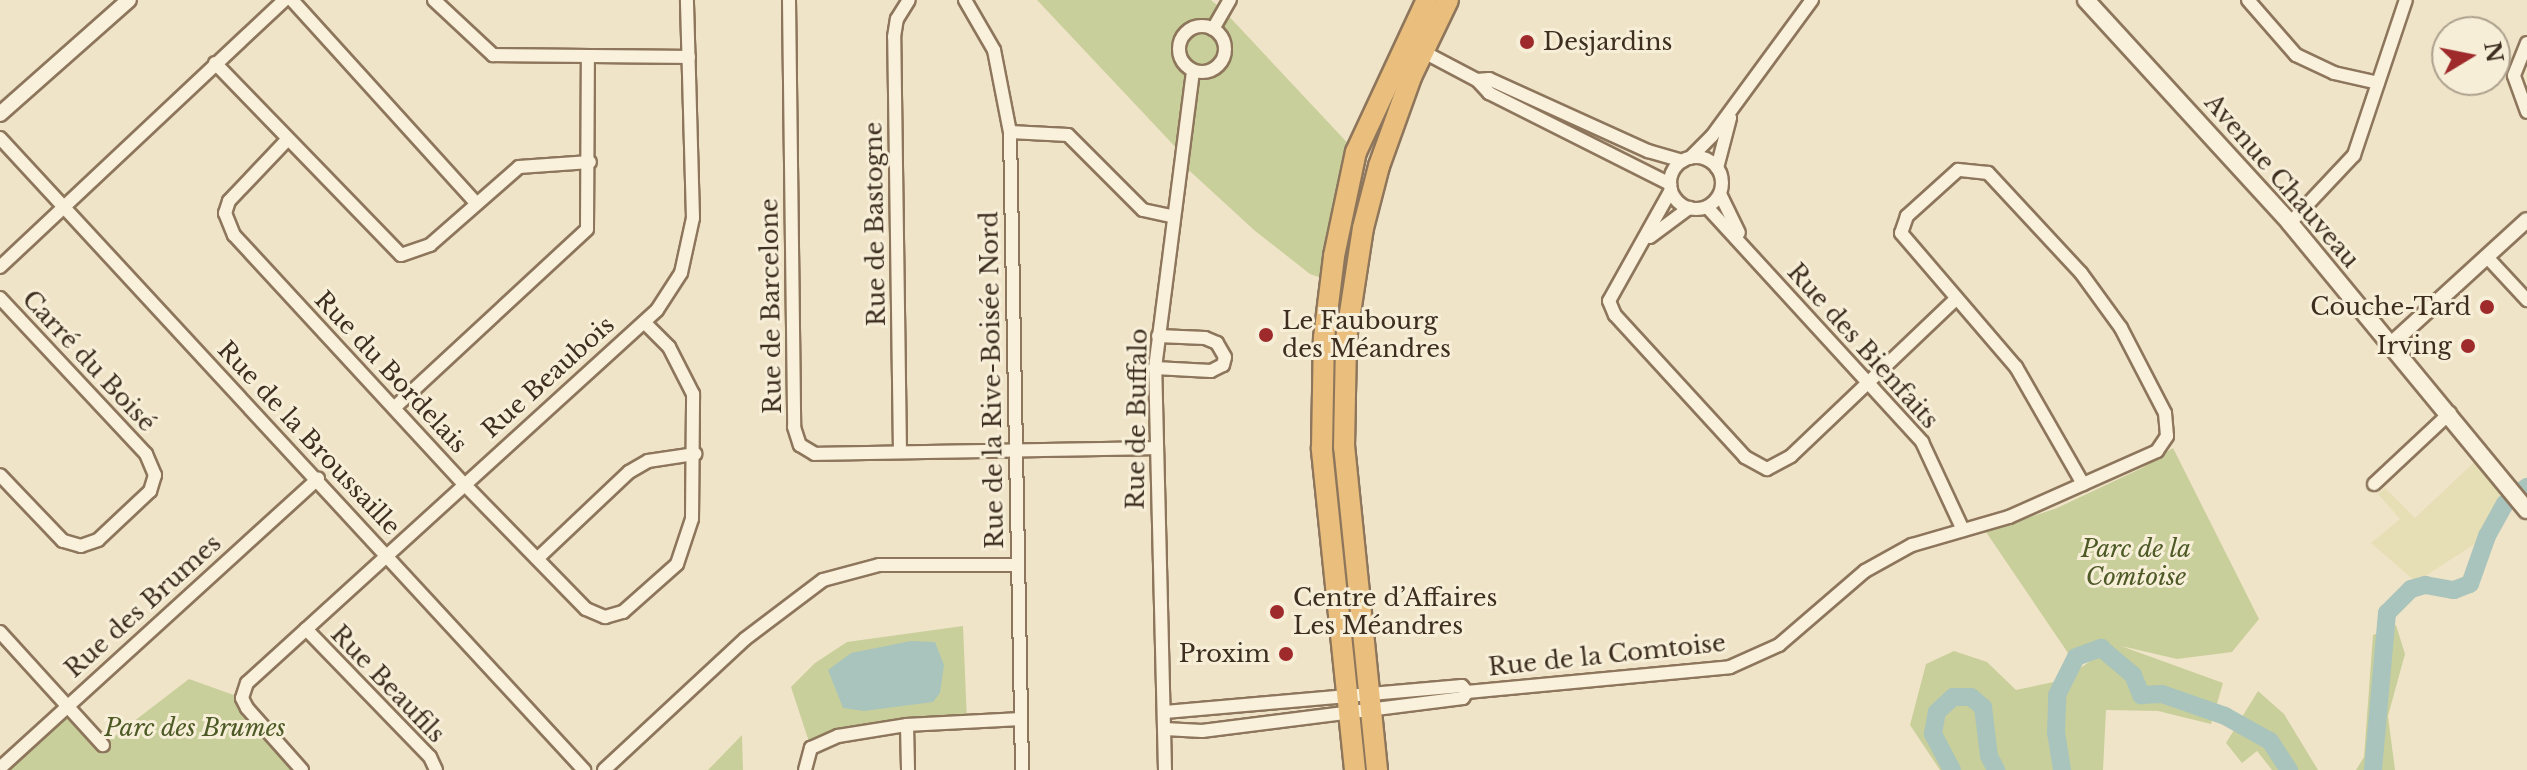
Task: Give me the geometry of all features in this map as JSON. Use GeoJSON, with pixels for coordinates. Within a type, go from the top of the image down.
{"type":"FeatureCollection","features":[{"type":"Feature","properties":{"kind":"highway"},"geometry":{"type":"LineString","coordinates":[[1377,770],[1344,447],[1346,339],[1370,197],[1427,0]]}},
{"type":"Feature","properties":{"kind":"highway"},"geometry":{"type":"LineString","coordinates":[[1355,770],[1322,448],[1324,338],[1334,256],[1356,152],[1414,47],[1448,0]]}},
{"type":"Feature","properties":{"kind":"main road","name":"Avenue Chauveau"},"geometry":{"type":"LineString","coordinates":[[2086,0],[2290,223],[2527,510]]}},
{"type":"Feature","properties":{"kind":"street"},"geometry":{"type":"LineString","coordinates":[[0,114],[129,0]]}},
{"type":"Feature","properties":{"kind":"street"},"geometry":{"type":"LineString","coordinates":[[0,267],[284,0]]}},
{"type":"Feature","properties":{"kind":"street"},"geometry":{"type":"LineString","coordinates":[[292,0],[476,203]]}},
{"type":"Feature","properties":{"kind":"street"},"geometry":{"type":"LineString","coordinates":[[435,0],[493,55],[689,57]]}},
{"type":"Feature","properties":{"kind":"street","name":"Rue Beaubois"},"geometry":{"type":"LineString","coordinates":[[302,770],[258,723],[242,698],[254,675],[386,552],[644,322],[670,292],[689,248],[687,0]]}},
{"type":"Feature","properties":{"kind":"street","name":"Rue de Barcelone"},"geometry":{"type":"LineString","coordinates":[[789,0],[796,438],[815,454],[1016,453],[1155,448]]}},
{"type":"Feature","properties":{"kind":"street","name":"Rue de Bastogne"},"geometry":{"type":"LineString","coordinates":[[900,452],[894,37],[897,19],[909,0]]}},
{"type":"Feature","properties":{"kind":"street","name":"Rue de la Rive-Boisée Nord"},"geometry":{"type":"LineString","coordinates":[[965,0],[994,50],[1010,132],[1022,770]]}},
{"type":"Feature","properties":{"kind":"street"},"geometry":{"type":"LineString","coordinates":[[1213,29],[1230,0]]}},
{"type":"Feature","properties":{"kind":"street"},"geometry":{"type":"LineString","coordinates":[[1812,0],[1734,107],[1686,159],[1647,239],[1615,286],[1609,301],[1615,315],[1745,457],[1767,469],[1791,456],[1955,300],[2016,367],[2083,484]]}},
{"type":"Feature","properties":{"kind":"street"},"geometry":{"type":"LineString","coordinates":[[2248,0],[2296,55],[2334,73],[2378,83]]}},
{"type":"Feature","properties":{"kind":"street"},"geometry":{"type":"LineString","coordinates":[[2290,223],[2354,155],[2406,0]]}},
{"type":"Feature","properties":{"kind":"street"},"geometry":{"type":"LineString","coordinates":[[1192,29],[1213,29],[1224,40],[1225,56],[1209,72],[1193,71],[1180,54],[1182,39],[1192,29]]}},
{"type":"Feature","properties":{"kind":"street"},"geometry":{"type":"LineString","coordinates":[[2527,43],[2514,76],[2527,112]]}},
{"type":"Feature","properties":{"kind":"street"},"geometry":{"type":"LineString","coordinates":[[1414,47],[1477,80],[1489,93],[1671,187],[1689,208]]}},
{"type":"Feature","properties":{"kind":"street"},"geometry":{"type":"LineString","coordinates":[[394,408],[583,236],[589,219],[588,57]]}},
{"type":"Feature","properties":{"kind":"street"},"geometry":{"type":"LineString","coordinates":[[215,63],[286,141],[401,255],[430,245],[519,167],[590,162]]}},
{"type":"Feature","properties":{"kind":"street","name":"Rue de Buffalo"},"geometry":{"type":"LineString","coordinates":[[1165,770],[1155,368],[1171,216],[1193,71]]}},
{"type":"Feature","properties":{"kind":"street"},"geometry":{"type":"LineString","coordinates":[[1477,80],[1489,79],[1648,151],[1686,159],[1705,159],[1717,168]]}},
{"type":"Feature","properties":{"kind":"street"},"geometry":{"type":"LineString","coordinates":[[1647,239],[1689,208],[1707,207],[1720,194],[1717,168],[1734,107]]}},
{"type":"Feature","properties":{"kind":"street"},"geometry":{"type":"LineString","coordinates":[[1010,132],[1068,135],[1143,210],[1171,216]]}},
{"type":"Feature","properties":{"kind":"street","name":"Rue de la Broussaille"},"geometry":{"type":"LineString","coordinates":[[0,138],[386,552],[584,770]]}},
{"type":"Feature","properties":{"kind":"street","name":"Rue du Bordelais"},"geometry":{"type":"LineString","coordinates":[[286,141],[238,185],[225,213],[227,224],[463,483],[586,609],[605,617],[623,612],[677,564],[686,548],[695,454]]}},
{"type":"Feature","properties":{"kind":"street","name":"Rue de la Comtoise"},"geometry":{"type":"LineString","coordinates":[[1348,704],[1463,698],[1467,692],[1730,667],[1779,645],[1865,571],[1912,545],[2009,517],[2152,454],[2167,436],[2165,413],[2121,328],[2052,242],[1988,173],[1974,168],[1958,170],[1907,216],[1901,233],[1955,300]]}},
{"type":"Feature","properties":{"kind":"street","name":"Rue des Bienfaits"},"geometry":{"type":"LineString","coordinates":[[1720,194],[1742,240]]}},
{"type":"Feature","properties":{"kind":"street","name":"Rue des Bienfaits"},"geometry":{"type":"LineString","coordinates":[[1707,207],[1742,240],[1779,288],[1871,382],[1922,442],[1963,530]]}},
{"type":"Feature","properties":{"kind":"street"},"geometry":{"type":"LineString","coordinates":[[2390,345],[2527,220]]}},
{"type":"Feature","properties":{"kind":"street"},"geometry":{"type":"LineString","coordinates":[[2487,257],[2527,300]]}},
{"type":"Feature","properties":{"kind":"street","name":"Carré du Boisé"},"geometry":{"type":"LineString","coordinates":[[0,298],[146,454],[155,475],[150,491],[98,540],[81,546],[63,541],[0,475]]}},
{"type":"Feature","properties":{"kind":"street"},"geometry":{"type":"LineString","coordinates":[[538,558],[629,472],[648,461],[695,454],[693,394],[685,372],[644,322]]}},
{"type":"Feature","properties":{"kind":"street"},"geometry":{"type":"LineString","coordinates":[[1155,368],[1211,371],[1223,365],[1225,357],[1217,343],[1205,338],[1158,336]]}},
{"type":"Feature","properties":{"kind":"street"},"geometry":{"type":"LineString","coordinates":[[2374,484],[2450,413]]}},
{"type":"Feature","properties":{"kind":"street","name":"Rue des Brumes"},"geometry":{"type":"LineString","coordinates":[[0,768],[318,479]]}},
{"type":"Feature","properties":{"kind":"street"},"geometry":{"type":"LineString","coordinates":[[604,770],[745,639],[823,580],[879,565],[1016,565]]}},
{"type":"Feature","properties":{"kind":"street","name":"Rue Beaufils"},"geometry":{"type":"LineString","coordinates":[[306,629],[430,757],[436,770]]}},
{"type":"Feature","properties":{"kind":"street"},"geometry":{"type":"LineString","coordinates":[[0,632],[103,745]]}},
{"type":"Feature","properties":{"kind":"street"},"geometry":{"type":"LineString","coordinates":[[1165,712],[1348,704]]}},
{"type":"Feature","properties":{"kind":"street"},"geometry":{"type":"LineString","coordinates":[[1165,729],[1202,731],[1348,704]]}},
{"type":"Feature","properties":{"kind":"street"},"geometry":{"type":"LineString","coordinates":[[805,770],[811,748],[820,741],[907,725],[1020,719]]}},
{"type":"Feature","properties":{"kind":"street"},"geometry":{"type":"LineString","coordinates":[[907,725],[908,770]]}},
{"type":"Feature","properties":{"kind":"shaded area"},"geometry":{"type":"Polygon","coordinates":[[[2483,454],[2514,494],[2487,536],[2416,582],[2371,543],[2400,519],[2378,494],[2385,488],[2415,518],[2483,454]]]}},
{"type":"Feature","properties":{"kind":"green space"},"geometry":{"type":"Polygon","coordinates":[[[1037,0],[1211,0],[1224,11],[1356,152],[1330,281],[1310,274],[1254,230],[1180,162],[1181,153],[1037,0]]]}},
{"type":"Feature","properties":{"kind":"green space","name":"Parc de la Comtoise"},"geometry":{"type":"Polygon","coordinates":[[[2173,448],[2259,619],[2232,652],[2177,659],[2121,646],[2223,683],[2211,724],[2158,711],[2106,710],[2103,770],[1940,770],[1910,725],[1926,664],[1954,651],[1987,662],[2016,690],[2063,680],[2112,646],[2095,645],[2068,653],[1986,532],[2057,508],[2142,468],[2173,448]]]}},
{"type":"Feature","properties":{"kind":"green space"},"geometry":{"type":"Polygon","coordinates":[[[2396,625],[2405,654],[2388,716],[2395,770],[2356,770],[2364,757],[2373,635],[2396,625]]]}},
{"type":"Feature","properties":{"kind":"green space"},"geometry":{"type":"Polygon","coordinates":[[[963,626],[967,721],[907,725],[811,748],[791,687],[815,663],[847,642],[963,626]]]}},
{"type":"Feature","properties":{"kind":"green space","name":"Parc des Brumes"},"geometry":{"type":"Polygon","coordinates":[[[189,679],[242,698],[302,770],[0,770],[67,704],[103,745],[189,679]]]}},
{"type":"Feature","properties":{"kind":"green space"},"geometry":{"type":"Polygon","coordinates":[[[2258,691],[2284,714],[2318,770],[2272,770],[2257,751],[2242,763],[2226,743],[2258,691]]]}},
{"type":"Feature","properties":{"kind":"green space"},"geometry":{"type":"Polygon","coordinates":[[[742,735],[743,770],[708,770],[742,735]]]}},
{"type":"Feature","properties":{"kind":"water"},"geometry":{"type":"Polygon","coordinates":[[[911,641],[935,642],[944,665],[940,693],[933,702],[864,711],[843,708],[828,670],[851,653],[911,641]]]}},
{"type":"Feature","properties":{"kind":"waterway"},"geometry":{"type":"LineString","coordinates":[[2373,770],[2387,613],[2411,589],[2425,585],[2454,590],[2470,584],[2487,536],[2505,504],[2527,487]]}},
{"type":"Feature","properties":{"kind":"waterway"},"geometry":{"type":"LineString","coordinates":[[2062,770],[2056,733],[2057,695],[2076,657],[2101,648],[2133,675],[2141,695],[2162,694],[2225,716],[2270,741],[2289,770]]}},
{"type":"Feature","properties":{"kind":"waterway"},"geometry":{"type":"LineString","coordinates":[[1952,770],[1933,734],[1937,712],[1953,697],[1971,697],[1983,707],[1989,756],[1996,770]]}},
{"type":"Feature","properties":{"kind":"place","name":"Desjardins"},"geometry":{"type":"Point","coordinates":[1527,42]}},
{"type":"Feature","properties":{"kind":"place","name":"Couche-Tard"},"geometry":{"type":"Point","coordinates":[2487,307]}},
{"type":"Feature","properties":{"kind":"place","name":"Le Faubourg des Méandres"},"geometry":{"type":"Point","coordinates":[1266,335]}},
{"type":"Feature","properties":{"kind":"place","name":"Irving"},"geometry":{"type":"Point","coordinates":[2468,346]}},
{"type":"Feature","properties":{"kind":"place","name":"Centre d’Affaires Les Méandres"},"geometry":{"type":"Point","coordinates":[1277,612]}},
{"type":"Feature","properties":{"kind":"place","name":"Proxim"},"geometry":{"type":"Point","coordinates":[1286,654]}}]}
